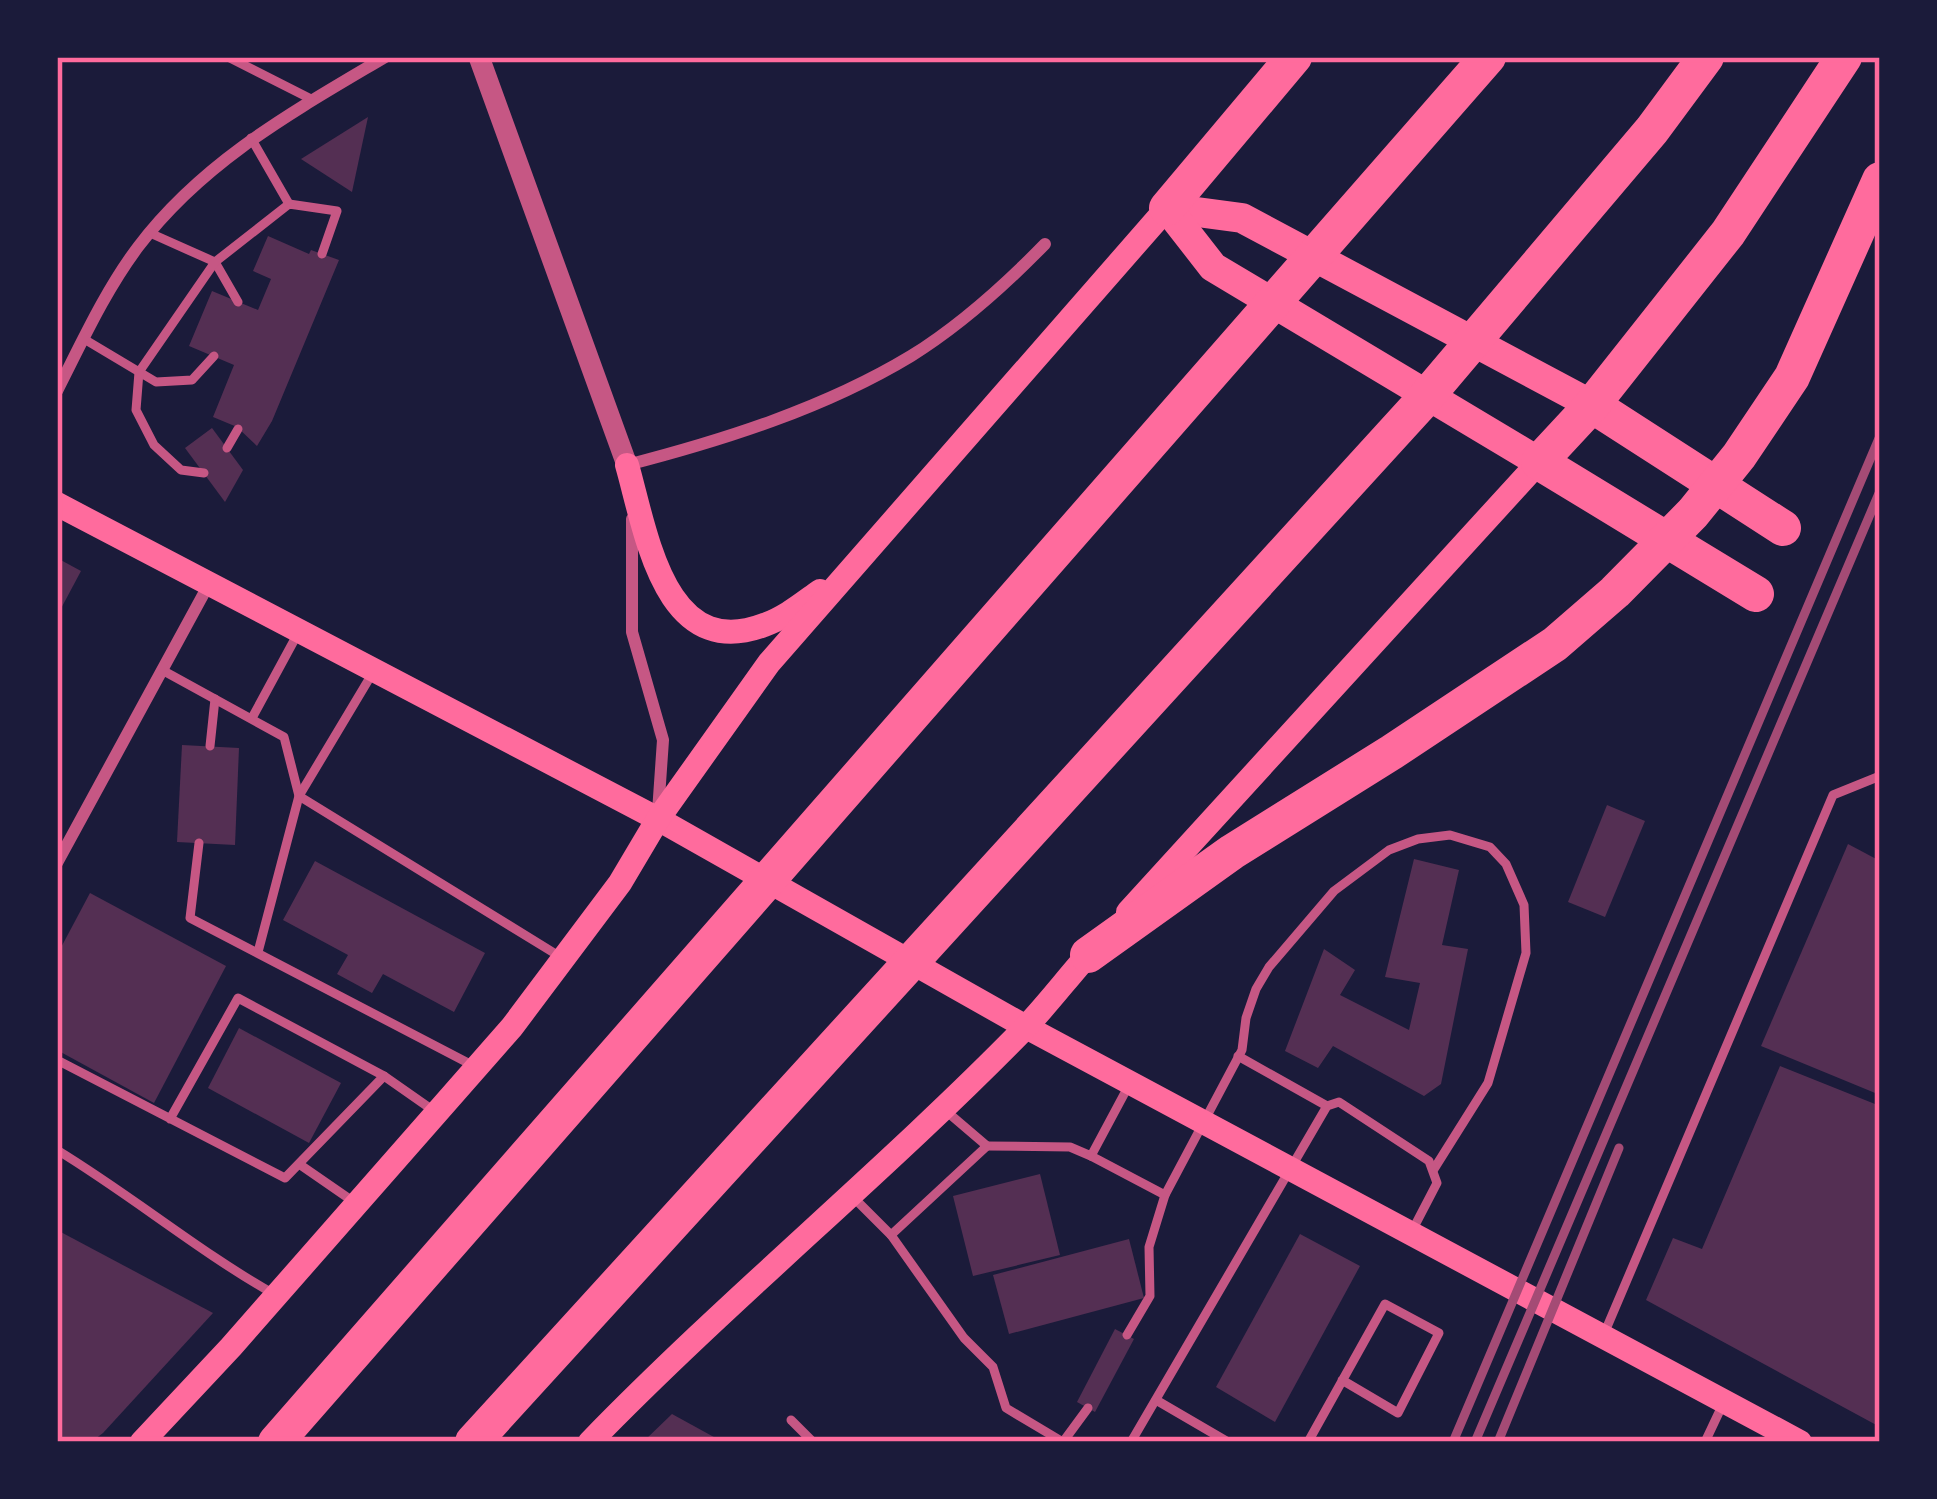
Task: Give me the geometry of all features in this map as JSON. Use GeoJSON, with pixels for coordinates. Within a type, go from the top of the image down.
{"type":"FeatureCollection","features":[{"type":"Feature","properties":{"kind":"highway"},"geometry":{"type":"LineString","coordinates":[[1167,208],[1294,57]]}},
{"type":"Feature","properties":{"kind":"highway"},"geometry":{"type":"LineString","coordinates":[[275,1442],[1488,57]]}},
{"type":"Feature","properties":{"kind":"highway"},"geometry":{"type":"LineString","coordinates":[[473,1442],[1420,404],[1652,130],[1706,57]]}},
{"type":"Feature","properties":{"kind":"highway"},"geometry":{"type":"LineString","coordinates":[[1539,462],[1592,405],[1728,233],[1844,57]]}},
{"type":"Feature","properties":{"kind":"highway"},"geometry":{"type":"LineString","coordinates":[[1088,955],[1232,852],[1556,644],[1615,592],[1693,513],[1792,377],[1880,180]]}},
{"type":"Feature","properties":{"kind":"highway"},"geometry":{"type":"LineString","coordinates":[[1167,208],[1242,218],[1592,405],[1783,528]]}},
{"type":"Feature","properties":{"kind":"highway"},"geometry":{"type":"LineString","coordinates":[[1167,208],[1214,267],[1756,594]]}},
{"type":"Feature","properties":{"kind":"main road"},"geometry":{"type":"LineString","coordinates":[[142,1442],[512,1028],[620,883],[658,819],[769,663],[1167,208]]}},
{"type":"Feature","properties":{"kind":"main road"},"geometry":{"type":"LineString","coordinates":[[590,1442],[1026,1027],[1539,462]]}},
{"type":"Feature","properties":{"kind":"main road"},"geometry":{"type":"LineString","coordinates":[[627,465],[660,579],[674,602],[696,621],[740,632],[766,625],[857,565]]}},
{"type":"Feature","properties":{"kind":"main road"},"geometry":{"type":"LineString","coordinates":[[57,504],[658,819],[1026,1027],[1800,1442]]}},
{"type":"Feature","properties":{"kind":"street"},"geometry":{"type":"LineString","coordinates":[[57,391],[107,294],[150,233],[191,187],[251,138],[385,57]]}},
{"type":"Feature","properties":{"kind":"street"},"geometry":{"type":"LineString","coordinates":[[479,57],[627,465],[632,632],[663,740],[658,819]]}},
{"type":"Feature","properties":{"kind":"street"},"geometry":{"type":"LineString","coordinates":[[627,465],[688,449],[855,386],[959,323],[1045,244]]}},
{"type":"Feature","properties":{"kind":"street"},"geometry":{"type":"LineString","coordinates":[[57,863],[209,583]]}},
{"type":"Feature","properties":{"kind":"lane"},"geometry":{"type":"LineString","coordinates":[[232,58],[313,100]]}},
{"type":"Feature","properties":{"kind":"lane"},"geometry":{"type":"LineString","coordinates":[[251,138],[289,204]]}},
{"type":"Feature","properties":{"kind":"lane"},"geometry":{"type":"LineString","coordinates":[[204,472],[181,470],[154,445],[136,410],[139,372],[215,262],[289,204],[337,211],[322,254]]}},
{"type":"Feature","properties":{"kind":"lane"},"geometry":{"type":"LineString","coordinates":[[150,233],[215,262],[238,302]]}},
{"type":"Feature","properties":{"kind":"lane"},"geometry":{"type":"LineString","coordinates":[[84,339],[156,382],[192,380],[214,356]]}},
{"type":"Feature","properties":{"kind":"lane"},"geometry":{"type":"LineString","coordinates":[[57,355],[73,361]]}},
{"type":"Feature","properties":{"kind":"lane"},"geometry":{"type":"LineString","coordinates":[[227,448],[238,429]]}},
{"type":"Feature","properties":{"kind":"lane"},"geometry":{"type":"LineString","coordinates":[[252,718],[300,630]]}},
{"type":"Feature","properties":{"kind":"lane"},"geometry":{"type":"LineString","coordinates":[[162,670],[284,737],[298,796],[563,959]]}},
{"type":"Feature","properties":{"kind":"lane"},"geometry":{"type":"LineString","coordinates":[[258,952],[298,796],[374,670]]}},
{"type":"Feature","properties":{"kind":"lane"},"geometry":{"type":"LineString","coordinates":[[210,746],[215,699]]}},
{"type":"Feature","properties":{"kind":"lane"},"geometry":{"type":"LineString","coordinates":[[1603,1336],[1833,796],[1880,776]]}},
{"type":"Feature","properties":{"kind":"lane"},"geometry":{"type":"LineString","coordinates":[[1126,1335],[1150,1296],[1149,1247],[1165,1195],[1242,1050],[1246,1018],[1269,967],[1334,891],[1389,850],[1418,839],[1450,836],[1490,847],[1506,864],[1524,905],[1526,953],[1488,1083],[1434,1168]]}},
{"type":"Feature","properties":{"kind":"lane"},"geometry":{"type":"LineString","coordinates":[[199,843],[190,917],[477,1067]]}},
{"type":"Feature","properties":{"kind":"lane"},"geometry":{"type":"LineString","coordinates":[[170,1119],[238,998],[384,1076],[436,1113]]}},
{"type":"Feature","properties":{"kind":"lane"},"geometry":{"type":"LineString","coordinates":[[1238,1056],[1327,1106]]}},
{"type":"Feature","properties":{"kind":"lane"},"geometry":{"type":"LineString","coordinates":[[57,1060],[285,1178],[384,1076]]}},
{"type":"Feature","properties":{"kind":"lane"},"geometry":{"type":"LineString","coordinates":[[1090,1156],[1131,1083]]}},
{"type":"Feature","properties":{"kind":"lane"},"geometry":{"type":"LineString","coordinates":[[1131,1442],[1327,1106],[1339,1102],[1434,1168],[1438,1183],[1411,1234]]}},
{"type":"Feature","properties":{"kind":"lane"},"geometry":{"type":"LineString","coordinates":[[943,1108],[987,1146],[1070,1147],[1165,1195]]}},
{"type":"Feature","properties":{"kind":"lane"},"geometry":{"type":"LineString","coordinates":[[891,1235],[987,1146]]}},
{"type":"Feature","properties":{"kind":"lane"},"geometry":{"type":"LineString","coordinates":[[57,1150],[276,1296]]}},
{"type":"Feature","properties":{"kind":"lane"},"geometry":{"type":"LineString","coordinates":[[299,1164],[356,1204]]}},
{"type":"Feature","properties":{"kind":"lane"},"geometry":{"type":"LineString","coordinates":[[852,1196],[891,1235],[964,1338],[992,1367],[1006,1408],[1064,1442],[1088,1408]]}},
{"type":"Feature","properties":{"kind":"lane"},"geometry":{"type":"LineString","coordinates":[[1308,1442],[1342,1380],[1384,1304],[1438,1333],[1398,1413],[1342,1380]]}},
{"type":"Feature","properties":{"kind":"lane"},"geometry":{"type":"LineString","coordinates":[[1156,1400],[1228,1442]]}},
{"type":"Feature","properties":{"kind":"lane"},"geometry":{"type":"LineString","coordinates":[[1705,1442],[1725,1401]]}},
{"type":"Feature","properties":{"kind":"lane"},"geometry":{"type":"LineString","coordinates":[[791,1420],[813,1442]]}},
{"type":"Feature","properties":{"kind":"lane"},"geometry":{"type":"LineString","coordinates":[[1276,1442],[1286,1442]]}},
{"type":"Feature","properties":{"kind":"building"},"geometry":{"type":"Polygon","coordinates":[[[368,117],[352,192],[301,159],[368,117]]]}},
{"type":"Feature","properties":{"kind":"building"},"geometry":{"type":"Polygon","coordinates":[[[268,236],[309,254],[311,250],[339,260],[272,421],[257,446],[237,427],[213,417],[234,365],[189,346],[212,291],[258,310],[271,279],[253,271],[268,236]]]}},
{"type":"Feature","properties":{"kind":"building"},"geometry":{"type":"Polygon","coordinates":[[[212,428],[243,470],[225,502],[185,448],[212,428]]]}},
{"type":"Feature","properties":{"kind":"building"},"geometry":{"type":"Polygon","coordinates":[[[57,558],[81,571],[57,616],[57,558]]]}},
{"type":"Feature","properties":{"kind":"building"},"geometry":{"type":"Polygon","coordinates":[[[182,745],[239,748],[235,845],[177,842],[182,745]]]}},
{"type":"Feature","properties":{"kind":"building"},"geometry":{"type":"Polygon","coordinates":[[[1607,805],[1645,821],[1605,917],[1568,902],[1607,805]]]}},
{"type":"Feature","properties":{"kind":"building"},"geometry":{"type":"Polygon","coordinates":[[[1848,844],[1880,861],[1880,1095],[1761,1046],[1848,844]]]}},
{"type":"Feature","properties":{"kind":"building"},"geometry":{"type":"Polygon","coordinates":[[[1414,859],[1459,870],[1442,945],[1468,949],[1441,1084],[1424,1096],[1333,1046],[1318,1068],[1285,1051],[1324,949],[1355,970],[1340,995],[1409,1030],[1420,983],[1385,977],[1414,859]]]}},
{"type":"Feature","properties":{"kind":"building"},"geometry":{"type":"Polygon","coordinates":[[[315,861],[485,953],[454,1012],[383,974],[372,993],[337,974],[348,955],[283,920],[315,861]]]}},
{"type":"Feature","properties":{"kind":"building"},"geometry":{"type":"Polygon","coordinates":[[[90,893],[226,966],[154,1103],[57,1050],[57,955],[90,893]]]}},
{"type":"Feature","properties":{"kind":"building"},"geometry":{"type":"Polygon","coordinates":[[[239,1028],[341,1083],[309,1143],[208,1088],[239,1028]]]}},
{"type":"Feature","properties":{"kind":"building"},"geometry":{"type":"Polygon","coordinates":[[[1780,1066],[1880,1106],[1880,1427],[1646,1300],[1673,1238],[1702,1249],[1780,1066]]]}},
{"type":"Feature","properties":{"kind":"building"},"geometry":{"type":"Polygon","coordinates":[[[1040,1174],[1060,1255],[973,1276],[953,1196],[1040,1174]]]}},
{"type":"Feature","properties":{"kind":"building"},"geometry":{"type":"Polygon","coordinates":[[[57,1230],[213,1313],[91,1442],[57,1442],[57,1230]]]}},
{"type":"Feature","properties":{"kind":"building"},"geometry":{"type":"Polygon","coordinates":[[[1300,1234],[1360,1266],[1275,1422],[1216,1387],[1300,1234]]]}},
{"type":"Feature","properties":{"kind":"building"},"geometry":{"type":"Polygon","coordinates":[[[1129,1239],[1144,1298],[1009,1334],[993,1275],[1129,1239]]]}},
{"type":"Feature","properties":{"kind":"building"},"geometry":{"type":"Polygon","coordinates":[[[1115,1329],[1134,1339],[1095,1412],[1077,1402],[1115,1329]]]}},
{"type":"Feature","properties":{"kind":"building"},"geometry":{"type":"Polygon","coordinates":[[[672,1414],[723,1442],[643,1442],[672,1414]]]}},
{"type":"Feature","properties":{"kind":"railway"},"geometry":{"type":"LineString","coordinates":[[1453,1442],[1880,436]]}},
{"type":"Feature","properties":{"kind":"railway"},"geometry":{"type":"LineString","coordinates":[[1475,1442],[1880,491]]}},
{"type":"Feature","properties":{"kind":"railway"},"geometry":{"type":"LineString","coordinates":[[1498,1442],[1619,1148]]}}]}
